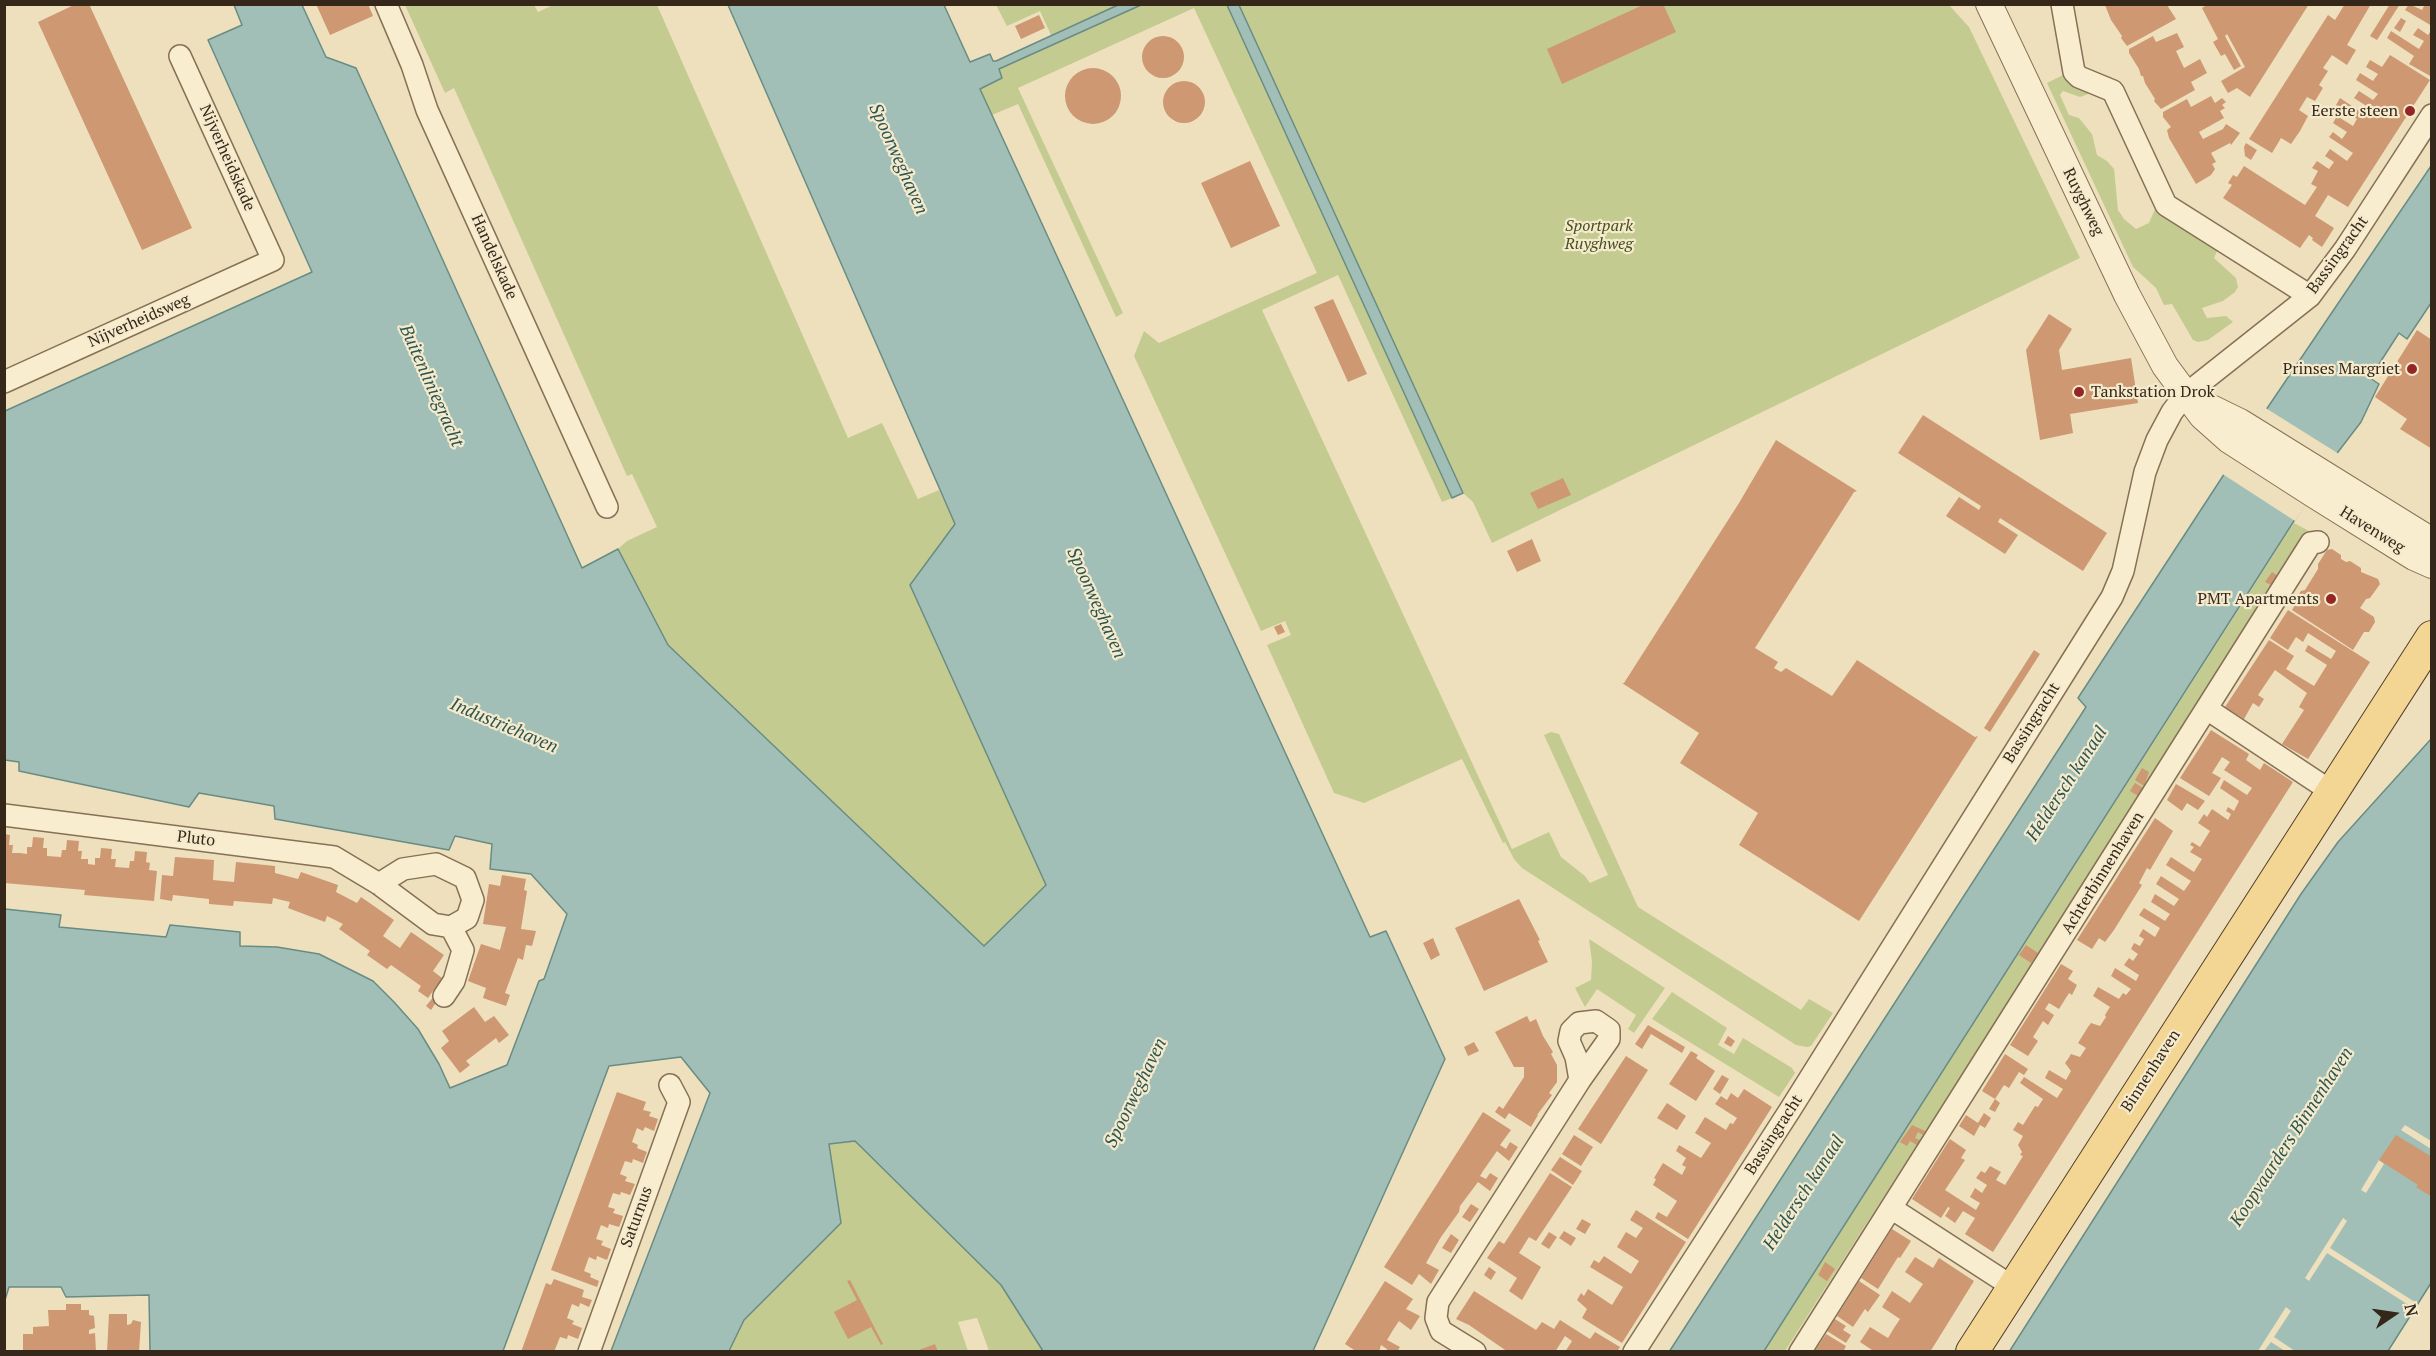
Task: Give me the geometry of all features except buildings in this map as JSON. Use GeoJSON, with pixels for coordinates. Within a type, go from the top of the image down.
{"type":"FeatureCollection","features":[{"type":"Feature","properties":{"kind":"main road","name":"Binnenhaven"},"geometry":{"type":"LineString","coordinates":[[1972,1352],[2432,637]]}},
{"type":"Feature","properties":{"kind":"street","name":"Handelskade"},"geometry":{"type":"LineString","coordinates":[[386,4],[412,65],[427,110],[607,507]]}},
{"type":"Feature","properties":{"kind":"street","name":"Ruyghweg"},"geometry":{"type":"LineString","coordinates":[[1989,4],[2127,295],[2165,366],[2202,416],[2234,431],[2319,484]]}},
{"type":"Feature","properties":{"kind":"street"},"geometry":{"type":"LineString","coordinates":[[2062,4],[2074,72],[2079,77],[2113,91],[2166,205],[2310,296]]}},
{"type":"Feature","properties":{"kind":"street","name":"Nijverheidskade"},"geometry":{"type":"LineString","coordinates":[[180,56],[273,260]]}},
{"type":"Feature","properties":{"kind":"street","name":"Bassingracht"},"geometry":{"type":"LineString","coordinates":[[1634,1352],[1790,1110],[2112,597],[2123,571],[2145,472],[2163,426],[2185,395],[2310,296],[2345,249],[2432,115]]}},
{"type":"Feature","properties":{"kind":"street","name":"Nijverheidsweg"},"geometry":{"type":"LineString","coordinates":[[4,382],[273,260]]}},
{"type":"Feature","properties":{"kind":"street","name":"Havenweg"},"geometry":{"type":"LineString","coordinates":[[2319,484],[2432,541]]}},
{"type":"Feature","properties":{"kind":"street","name":"Havenweg"},"geometry":{"type":"LineString","coordinates":[[2319,484],[2414,557],[2432,565]]}},
{"type":"Feature","properties":{"kind":"street","name":"Achterbinnenhaven"},"geometry":{"type":"LineString","coordinates":[[1800,1352],[2311,543],[2318,542]]}},
{"type":"Feature","properties":{"kind":"street"},"geometry":{"type":"LineString","coordinates":[[2207,709],[2332,792]]}},
{"type":"Feature","properties":{"kind":"street","name":"Pluto"},"geometry":{"type":"LineString","coordinates":[[4,815],[334,857],[379,884],[433,924],[452,927]]}},
{"type":"Feature","properties":{"kind":"street"},"geometry":{"type":"LineString","coordinates":[[379,884],[403,869],[436,864],[465,878],[473,900],[466,918],[452,927],[463,950],[454,981],[444,996]]}},
{"type":"Feature","properties":{"kind":"street"},"geometry":{"type":"LineString","coordinates":[[1475,1352],[1442,1331],[1436,1318],[1438,1302],[1580,1080]]}},
{"type":"Feature","properties":{"kind":"street","name":"Saturnus"},"geometry":{"type":"LineString","coordinates":[[589,1352],[679,1102],[670,1084]]}},
{"type":"Feature","properties":{"kind":"street"},"geometry":{"type":"LineString","coordinates":[[1891,1208],[2013,1287]]}},
{"type":"Feature","properties":{"kind":"green space"},"geometry":{"type":"Polygon","coordinates":[[[405,5],[534,5],[538,12],[553,5],[657,5],[848,438],[882,423],[918,499],[939,490],[955,524],[910,585],[1046,885],[984,946],[668,645],[618,549],[627,541],[657,527],[632,474],[627,476],[454,88],[445,93],[405,5]]]}},
{"type":"Feature","properties":{"kind":"green space"},"geometry":{"type":"Polygon","coordinates":[[[996,5],[1118,5],[1051,35],[1040,11],[1007,26],[996,5]]]}},
{"type":"Feature","properties":{"kind":"green space"},"geometry":{"type":"Polygon","coordinates":[[[1141,5],[1227,5],[1452,498],[1442,502],[1338,275],[1262,310],[1512,849],[1549,832],[1561,857],[1585,876],[1590,883],[1608,875],[1544,735],[1551,732],[1559,734],[1638,907],[1801,1010],[1809,999],[1833,1013],[1811,1046],[1796,1045],[1522,868],[1505,842],[1503,843],[1462,759],[1364,803],[1334,793],[1267,645],[1291,635],[1285,621],[1261,631],[1134,356],[1144,331],[1159,343],[1317,273],[1194,8],[1018,88],[1123,313],[1116,317],[1018,104],[992,115],[980,89],[1002,78],[999,69],[1141,5]]]}},
{"type":"Feature","properties":{"kind":"green space","name":"Sportpark Ruyghweg"},"geometry":{"type":"Polygon","coordinates":[[[1239,5],[1949,5],[1969,27],[2080,258],[1492,543],[1473,502],[1463,493],[1239,5]]]}},
{"type":"Feature","properties":{"kind":"green space"},"geometry":{"type":"Polygon","coordinates":[[[2065,74],[2091,93],[2080,97],[2063,91],[2060,95],[2069,115],[2079,118],[2092,134],[2097,155],[2114,169],[2118,210],[2124,219],[2136,229],[2149,223],[2155,209],[2218,249],[2214,258],[2236,278],[2238,287],[2235,292],[2223,301],[2202,308],[2207,318],[2226,316],[2233,322],[2208,340],[2198,342],[2193,340],[2172,304],[2164,305],[2156,288],[2133,267],[2047,83],[2065,74]]]}},
{"type":"Feature","properties":{"kind":"green space"},"geometry":{"type":"Polygon","coordinates":[[[2294,523],[2309,531],[1785,1351],[1764,1352],[2294,523]]]}},
{"type":"Feature","properties":{"kind":"green space"},"geometry":{"type":"Polygon","coordinates":[[[1589,939],[1665,988],[1634,1033],[1628,1029],[1636,1015],[1597,989],[1585,1007],[1575,988],[1591,980],[1592,962],[1589,939]]]}},
{"type":"Feature","properties":{"kind":"green space"},"geometry":{"type":"Polygon","coordinates":[[[1672,992],[1727,1028],[1718,1045],[1734,1054],[1743,1038],[1792,1068],[1795,1073],[1779,1097],[1652,1019],[1672,992]]]}},
{"type":"Feature","properties":{"kind":"green space"},"geometry":{"type":"Polygon","coordinates":[[[855,1141],[1001,1285],[1043,1351],[989,1351],[977,1318],[958,1322],[968,1351],[729,1352],[744,1320],[841,1223],[829,1144],[855,1141]]]}},
{"type":"Feature","properties":{"kind":"water"},"geometry":{"type":"Polygon","coordinates":[[[234,5],[302,5],[326,57],[356,68],[582,568],[618,549],[668,645],[984,946],[1046,885],[910,585],[955,524],[728,5],[944,5],[970,62],[990,54],[993,61],[996,61],[1118,5],[1141,5],[999,69],[1002,78],[980,89],[1370,937],[1386,931],[1445,1059],[1313,1351],[1043,1351],[1001,1285],[855,1141],[829,1144],[841,1223],[744,1320],[729,1351],[611,1351],[710,1093],[681,1057],[609,1066],[503,1351],[150,1351],[149,1295],[66,1297],[61,1287],[9,1287],[5,1300],[5,909],[61,915],[59,927],[166,937],[170,925],[240,932],[240,946],[277,947],[319,954],[373,981],[394,1002],[418,1029],[450,1088],[507,1065],[539,981],[544,979],[567,914],[531,874],[490,869],[492,844],[455,836],[449,850],[275,819],[274,806],[199,793],[189,807],[19,771],[19,762],[5,760],[5,411],[312,272],[208,40],[242,25],[234,5]]]}},
{"type":"Feature","properties":{"kind":"water"},"geometry":{"type":"Polygon","coordinates":[[[1227,5],[1239,5],[1463,493],[1452,498],[1227,5]]]}},
{"type":"Feature","properties":{"kind":"water","name":"Heldersch kanaal"},"geometry":{"type":"Polygon","coordinates":[[[2431,166],[2431,303],[2407,339],[2399,333],[2370,378],[2379,384],[2361,422],[2338,452],[1764,1351],[1669,1352],[2086,707],[2078,698],[2268,407],[2431,166]]]}},
{"type":"Feature","properties":{"kind":"water","name":"Koopvaarders Binnenhaven"},"geometry":{"type":"Polygon","coordinates":[[[2431,739],[2431,1283],[2388,1351],[2009,1352],[2301,894],[2338,842],[2431,739]]]}},
{"type":"Feature","properties":{"kind":"pier"},"geometry":{"type":"Polygon","coordinates":[[[2264,407],[2339,454],[2295,521],[2221,473],[2264,407]]]}},
{"type":"Feature","properties":{"kind":"pier"},"geometry":{"type":"Polygon","coordinates":[[[2405,1125],[2431,1141],[2431,1149],[2401,1130],[2405,1125]]]}},
{"type":"Feature","properties":{"kind":"pier"},"geometry":{"type":"Polygon","coordinates":[[[2379,1160],[2384,1164],[2366,1193],[2361,1190],[2379,1160]]]}},
{"type":"Feature","properties":{"kind":"pier"},"geometry":{"type":"Polygon","coordinates":[[[2343,1218],[2347,1221],[2330,1248],[2418,1304],[2415,1309],[2327,1253],[2309,1281],[2305,1278],[2343,1218]]]}},
{"type":"Feature","properties":{"kind":"pier"},"geometry":{"type":"Polygon","coordinates":[[[2286,1307],[2291,1311],[2274,1337],[2295,1351],[2285,1351],[2271,1342],[2264,1351],[2258,1351],[2286,1307]]]}},
{"type":"Feature","properties":{"kind":"place","name":"Eerste steen"},"geometry":{"type":"Point","coordinates":[2410,111]}},
{"type":"Feature","properties":{"kind":"place","name":"Prinses Margriet"},"geometry":{"type":"Point","coordinates":[2412,369]}},
{"type":"Feature","properties":{"kind":"place","name":"Tankstation Drok"},"geometry":{"type":"Point","coordinates":[2079,392]}},
{"type":"Feature","properties":{"kind":"place","name":"PMT Apartments"},"geometry":{"type":"Point","coordinates":[2331,599]}},
{"type":"Feature","properties":{"kind":"water label","name":"Spoorweghaven"},"geometry":{"type":"Point","coordinates":[898,159]}},
{"type":"Feature","properties":{"kind":"water label","name":"Buitenliniegracht"},"geometry":{"type":"Point","coordinates":[431,386]}},
{"type":"Feature","properties":{"kind":"water label","name":"Spoorweghaven"},"geometry":{"type":"Point","coordinates":[1096,603]}},
{"type":"Feature","properties":{"kind":"water label","name":"Industriehaven"},"geometry":{"type":"Point","coordinates":[504,726]}},
{"type":"Feature","properties":{"kind":"water label","name":"Spoorweghaven"},"geometry":{"type":"Point","coordinates":[1136,1093]}}]}
